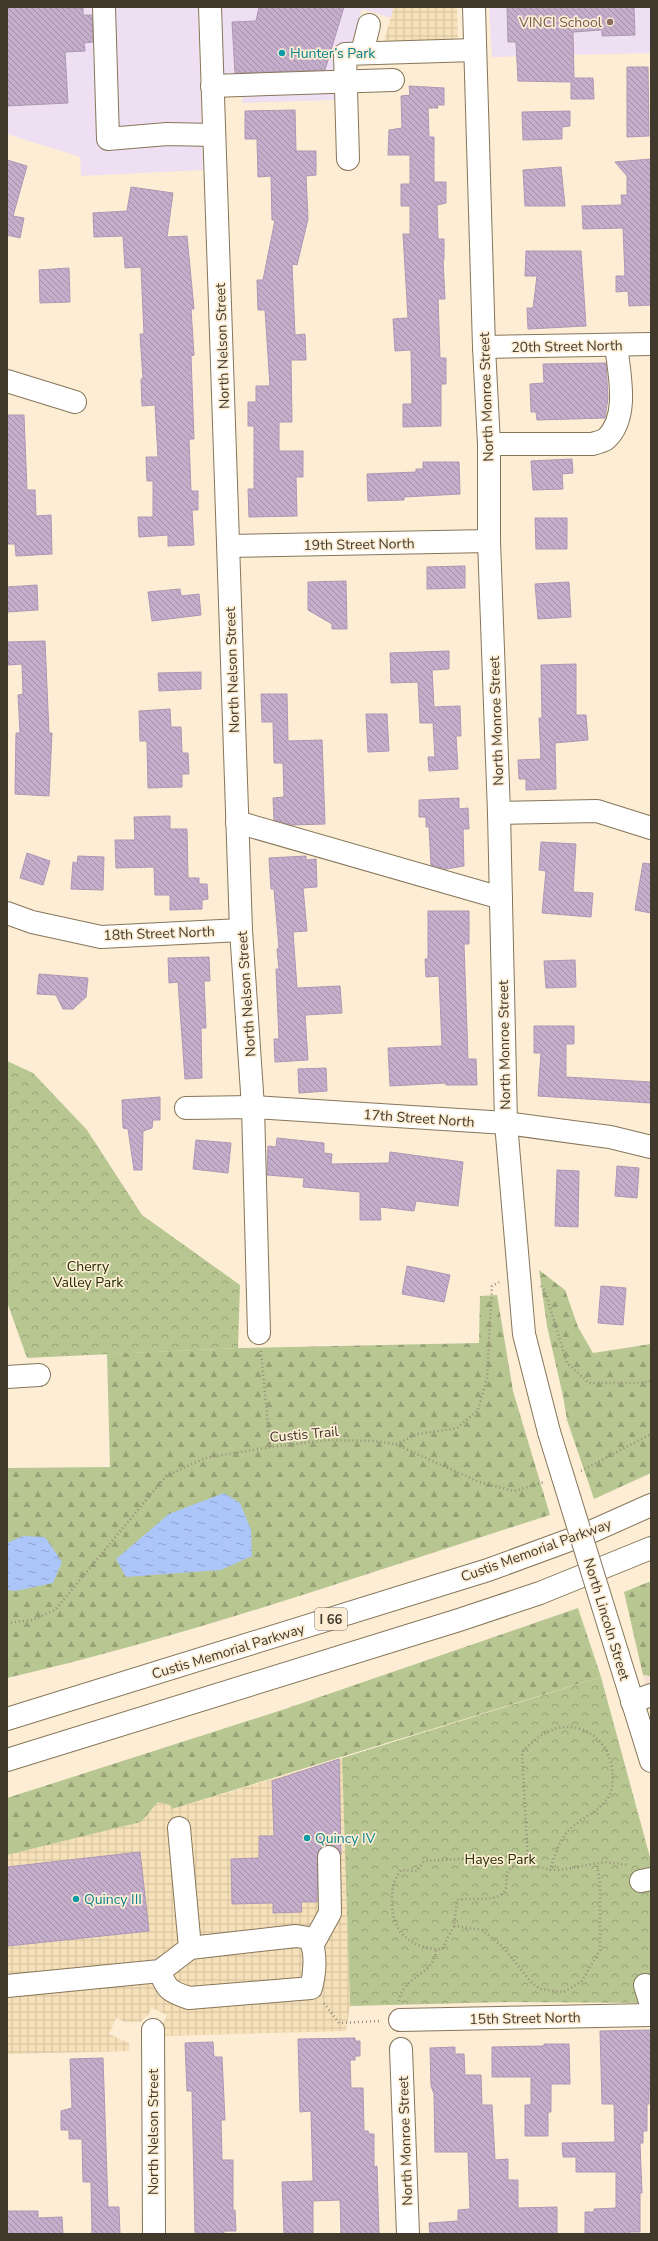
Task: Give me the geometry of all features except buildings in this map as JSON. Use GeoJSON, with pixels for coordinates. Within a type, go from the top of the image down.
{"type":"FeatureCollection","features":[{"type":"Feature","properties":{"kind":"main road"},"geometry":{"type":"LineString","coordinates":[[104,7],[108,139],[166,134],[214,135]]}},
{"type":"Feature","properties":{"kind":"main road","name":"North Nelson Street"},"geometry":{"type":"LineString","coordinates":[[210,7],[237,822],[241,930],[253,1107],[259,1333]]}},
{"type":"Feature","properties":{"kind":"main road","name":"North Monroe Street"},"geometry":{"type":"LineString","coordinates":[[474,7],[484,347],[489,444],[490,541],[499,813],[506,1123],[524,1334],[549,1432]]}},
{"type":"Feature","properties":{"kind":"main road"},"geometry":{"type":"LineString","coordinates":[[362,53],[369,25]]}},
{"type":"Feature","properties":{"kind":"main road"},"geometry":{"type":"LineString","coordinates":[[348,159],[345,54],[475,50]]}},
{"type":"Feature","properties":{"kind":"main road"},"geometry":{"type":"LineString","coordinates":[[212,86],[393,80]]}},
{"type":"Feature","properties":{"kind":"main road","name":"20th Street North"},"geometry":{"type":"LineString","coordinates":[[484,347],[651,344]]}},
{"type":"Feature","properties":{"kind":"main road"},"geometry":{"type":"LineString","coordinates":[[489,444],[592,444],[606,439],[619,421],[620,398],[616,345]]}},
{"type":"Feature","properties":{"kind":"main road"},"geometry":{"type":"LineString","coordinates":[[7,381],[75,402]]}},
{"type":"Feature","properties":{"kind":"main road","name":"19th Street North"},"geometry":{"type":"LineString","coordinates":[[229,546],[490,541]]}},
{"type":"Feature","properties":{"kind":"main road"},"geometry":{"type":"LineString","coordinates":[[499,813],[597,811],[651,828]]}},
{"type":"Feature","properties":{"kind":"main road"},"geometry":{"type":"LineString","coordinates":[[237,822],[501,898]]}},
{"type":"Feature","properties":{"kind":"main road","name":"18th Street North"},"geometry":{"type":"LineString","coordinates":[[7,913],[32,922],[101,937],[241,930]]}},
{"type":"Feature","properties":{"kind":"main road","name":"17th Street North"},"geometry":{"type":"LineString","coordinates":[[186,1108],[253,1107],[506,1123],[610,1137],[651,1147]]}},
{"type":"Feature","properties":{"kind":"main road"},"geometry":{"type":"LineString","coordinates":[[7,1377],[39,1375]]}},
{"type":"Feature","properties":{"kind":"main road","name":"North Lincoln Street"},"geometry":{"type":"LineString","coordinates":[[549,1432],[618,1655],[642,1698],[651,1761]]}},
{"type":"Feature","properties":{"kind":"main road","name":"Custis Memorial Parkway"},"geometry":{"type":"LineString","coordinates":[[7,1719],[488,1570],[586,1534],[651,1505]]}},
{"type":"Feature","properties":{"kind":"main road"},"geometry":{"type":"LineString","coordinates":[[7,1760],[472,1616],[547,1590],[651,1548]]}},
{"type":"Feature","properties":{"kind":"main road"},"geometry":{"type":"LineString","coordinates":[[179,1828],[190,1948]]}},
{"type":"Feature","properties":{"kind":"main road"},"geometry":{"type":"LineString","coordinates":[[313,1944],[330,1913],[329,1857]]}},
{"type":"Feature","properties":{"kind":"main road"},"geometry":{"type":"LineString","coordinates":[[7,1986],[160,1971],[190,1948],[296,1936],[310,1938],[313,1944],[314,1977],[311,1988],[189,1998],[171,1992],[160,1971]]}},
{"type":"Feature","properties":{"kind":"main road","name":"15th Street North"},"geometry":{"type":"LineString","coordinates":[[400,2020],[651,2015]]}},
{"type":"Feature","properties":{"kind":"main road","name":"North Nelson Street"},"geometry":{"type":"LineString","coordinates":[[153,2030],[154,2234]]}},
{"type":"Feature","properties":{"kind":"main road","name":"North Monroe Street"},"geometry":{"type":"LineString","coordinates":[[401,2049],[408,2234]]}},
{"type":"Feature","properties":{"kind":"path"},"geometry":{"type":"LineString","coordinates":[[395,1444],[418,1434],[457,1428],[478,1410],[487,1378],[492,1286],[499,1282]]}},
{"type":"Feature","properties":{"kind":"path"},"geometry":{"type":"LineString","coordinates":[[538,1283],[545,1290],[567,1363],[589,1383],[641,1383],[651,1381]]}},
{"type":"Feature","properties":{"kind":"path"},"geometry":{"type":"LineString","coordinates":[[259,1333],[270,1446]]}},
{"type":"Feature","properties":{"kind":"path"},"geometry":{"type":"LineString","coordinates":[[579,1472],[651,1434]]}},
{"type":"Feature","properties":{"kind":"path","name":"Custis Trail"},"geometry":{"type":"LineString","coordinates":[[7,1623],[32,1620],[55,1610],[166,1476],[206,1458],[270,1446],[327,1440],[375,1441],[395,1444],[479,1482],[514,1491],[550,1480]]}},
{"type":"Feature","properties":{"kind":"path"},"geometry":{"type":"LineString","coordinates":[[528,1863],[522,1753],[550,1730],[580,1728],[597,1737],[607,1749],[613,1779],[612,1788],[608,1799],[568,1831],[556,1851],[550,1870]]}},
{"type":"Feature","properties":{"kind":"path"},"geometry":{"type":"LineString","coordinates":[[516,1864],[509,1856],[441,1859],[424,1861],[417,1871],[401,1870],[392,1887],[392,1913],[396,1925],[403,1935],[411,1942],[428,1949],[442,1949],[454,1926],[457,1900],[492,1898],[502,1894],[506,1887],[508,1871],[516,1864],[528,1863],[550,1870],[567,1870],[605,1862],[642,1875]]}},
{"type":"Feature","properties":{"kind":"path"},"geometry":{"type":"LineString","coordinates":[[454,1926],[482,1930],[504,1947],[531,1982],[540,1988],[564,1992],[582,1981],[600,1950],[600,1883],[597,1864]]}},
{"type":"Feature","properties":{"kind":"path"},"geometry":{"type":"LineString","coordinates":[[311,1988],[340,2023],[400,2020],[397,2012],[403,1988],[433,1963],[436,1957],[436,1949]]}},
{"type":"Feature","properties":{"kind":"shaded area"},"geometry":{"type":"Polygon","coordinates":[[[7,7],[198,7],[203,170],[81,176],[80,157],[7,134],[7,7]]]}},
{"type":"Feature","properties":{"kind":"shaded area"},"geometry":{"type":"Polygon","coordinates":[[[220,7],[394,7],[391,18],[362,9],[334,100],[242,103],[241,79],[221,79],[220,7]]]}},
{"type":"Feature","properties":{"kind":"shaded area"},"geometry":{"type":"Polygon","coordinates":[[[394,7],[457,7],[458,49],[381,51],[394,7]]]}},
{"type":"Feature","properties":{"kind":"shaded area"},"geometry":{"type":"Polygon","coordinates":[[[489,7],[651,7],[651,53],[492,57],[489,7]]]}},
{"type":"Feature","properties":{"kind":"shaded area"},"geometry":{"type":"Polygon","coordinates":[[[643,1675],[651,1676],[651,1704],[643,1675]]]}},
{"type":"Feature","properties":{"kind":"shaded area"},"geometry":{"type":"Polygon","coordinates":[[[342,1758],[350,2006],[346,2031],[163,2036],[163,2025],[167,2015],[152,2008],[148,2015],[140,2022],[125,2022],[116,2018],[109,2034],[129,2043],[129,2051],[7,2054],[7,1855],[141,1822],[158,1802],[170,1805],[173,1809],[342,1758]]]}},
{"type":"Feature","properties":{"kind":"green space","name":"Cherry Valley Park"},"geometry":{"type":"Polygon","coordinates":[[[7,1061],[33,1073],[87,1130],[142,1215],[240,1285],[238,1348],[27,1358],[7,1302],[7,1061]]]}},
{"type":"Feature","properties":{"kind":"green space"},"geometry":{"type":"Polygon","coordinates":[[[539,1270],[565,1290],[578,1327],[593,1353],[651,1344],[651,1473],[594,1499],[567,1420],[547,1326],[539,1270]]]}},
{"type":"Feature","properties":{"kind":"green space"},"geometry":{"type":"Polygon","coordinates":[[[497,1295],[513,1391],[550,1515],[348,1581],[212,1623],[144,1643],[7,1678],[7,1468],[110,1467],[107,1354],[238,1348],[479,1343],[480,1296],[497,1295]]]}},
{"type":"Feature","properties":{"kind":"green space"},"geometry":{"type":"Polygon","coordinates":[[[651,1581],[651,1676],[643,1675],[624,1592],[651,1581]]]}},
{"type":"Feature","properties":{"kind":"green space"},"geometry":{"type":"Polygon","coordinates":[[[578,1608],[601,1677],[172,1809],[170,1805],[158,1802],[141,1822],[7,1855],[7,1798],[285,1709],[578,1608]]]}},
{"type":"Feature","properties":{"kind":"green space","name":"Hayes Park"},"geometry":{"type":"Polygon","coordinates":[[[601,1677],[651,1861],[651,2003],[508,2002],[350,2006],[342,1758],[601,1677]]]}},
{"type":"Feature","properties":{"kind":"water"},"geometry":{"type":"Polygon","coordinates":[[[224,1493],[240,1503],[251,1530],[252,1556],[221,1570],[126,1577],[116,1559],[169,1514],[224,1493]]]}},
{"type":"Feature","properties":{"kind":"water"},"geometry":{"type":"Polygon","coordinates":[[[23,1536],[45,1537],[62,1562],[53,1583],[15,1591],[7,1590],[7,1543],[23,1536]]]}},
{"type":"Feature","properties":{"kind":"place","name":"VINCI School"},"geometry":{"type":"Point","coordinates":[610,22]}},
{"type":"Feature","properties":{"kind":"place","name":"Hunter’s Park"},"geometry":{"type":"Point","coordinates":[282,53]}},
{"type":"Feature","properties":{"kind":"place","name":"Quincy IV"},"geometry":{"type":"Point","coordinates":[307,1838]}},
{"type":"Feature","properties":{"kind":"place","name":"Quincy III"},"geometry":{"type":"Point","coordinates":[76,1899]}}]}
